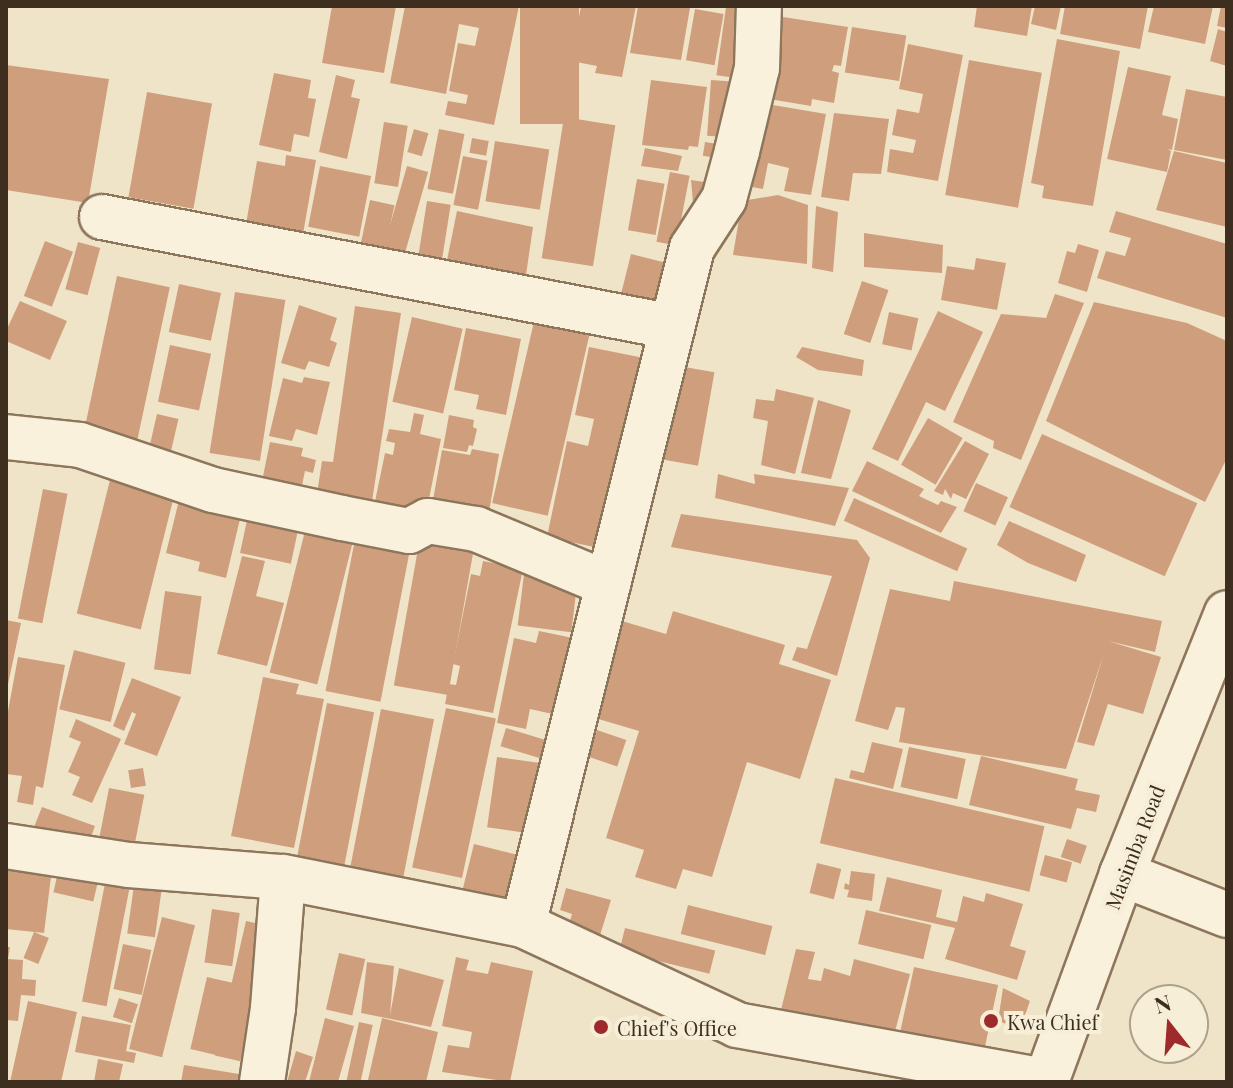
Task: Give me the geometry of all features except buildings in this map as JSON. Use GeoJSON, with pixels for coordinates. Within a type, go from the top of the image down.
{"type":"FeatureCollection","features":[{"type":"Feature","properties":{"kind":"street"},"geometry":{"type":"LineString","coordinates":[[523,925],[692,248],[724,199],[737,151],[757,68],[759,6]]}},
{"type":"Feature","properties":{"kind":"street"},"geometry":{"type":"LineString","coordinates":[[102,217],[673,327]]}},
{"type":"Feature","properties":{"kind":"street"},"geometry":{"type":"LineString","coordinates":[[6,437],[80,445],[213,490],[409,531],[428,521],[476,529],[608,584]]}},
{"type":"Feature","properties":{"kind":"street","name":"Masimba Road"},"geometry":{"type":"LineString","coordinates":[[1046,1082],[1122,874],[1227,613]]}},
{"type":"Feature","properties":{"kind":"street"},"geometry":{"type":"LineString","coordinates":[[6,846],[129,865],[283,877],[523,925],[737,1025],[1046,1082]]}},
{"type":"Feature","properties":{"kind":"street"},"geometry":{"type":"LineString","coordinates":[[1122,874],[1227,915]]}},
{"type":"Feature","properties":{"kind":"street"},"geometry":{"type":"LineString","coordinates":[[262,1082],[273,1008],[283,877]]}},
{"type":"Feature","properties":{"kind":"place","name":"Kwa Chief"},"geometry":{"type":"Point","coordinates":[991,1021]}},
{"type":"Feature","properties":{"kind":"place","name":"Chief's Office"},"geometry":{"type":"Point","coordinates":[601,1027]}}]}
